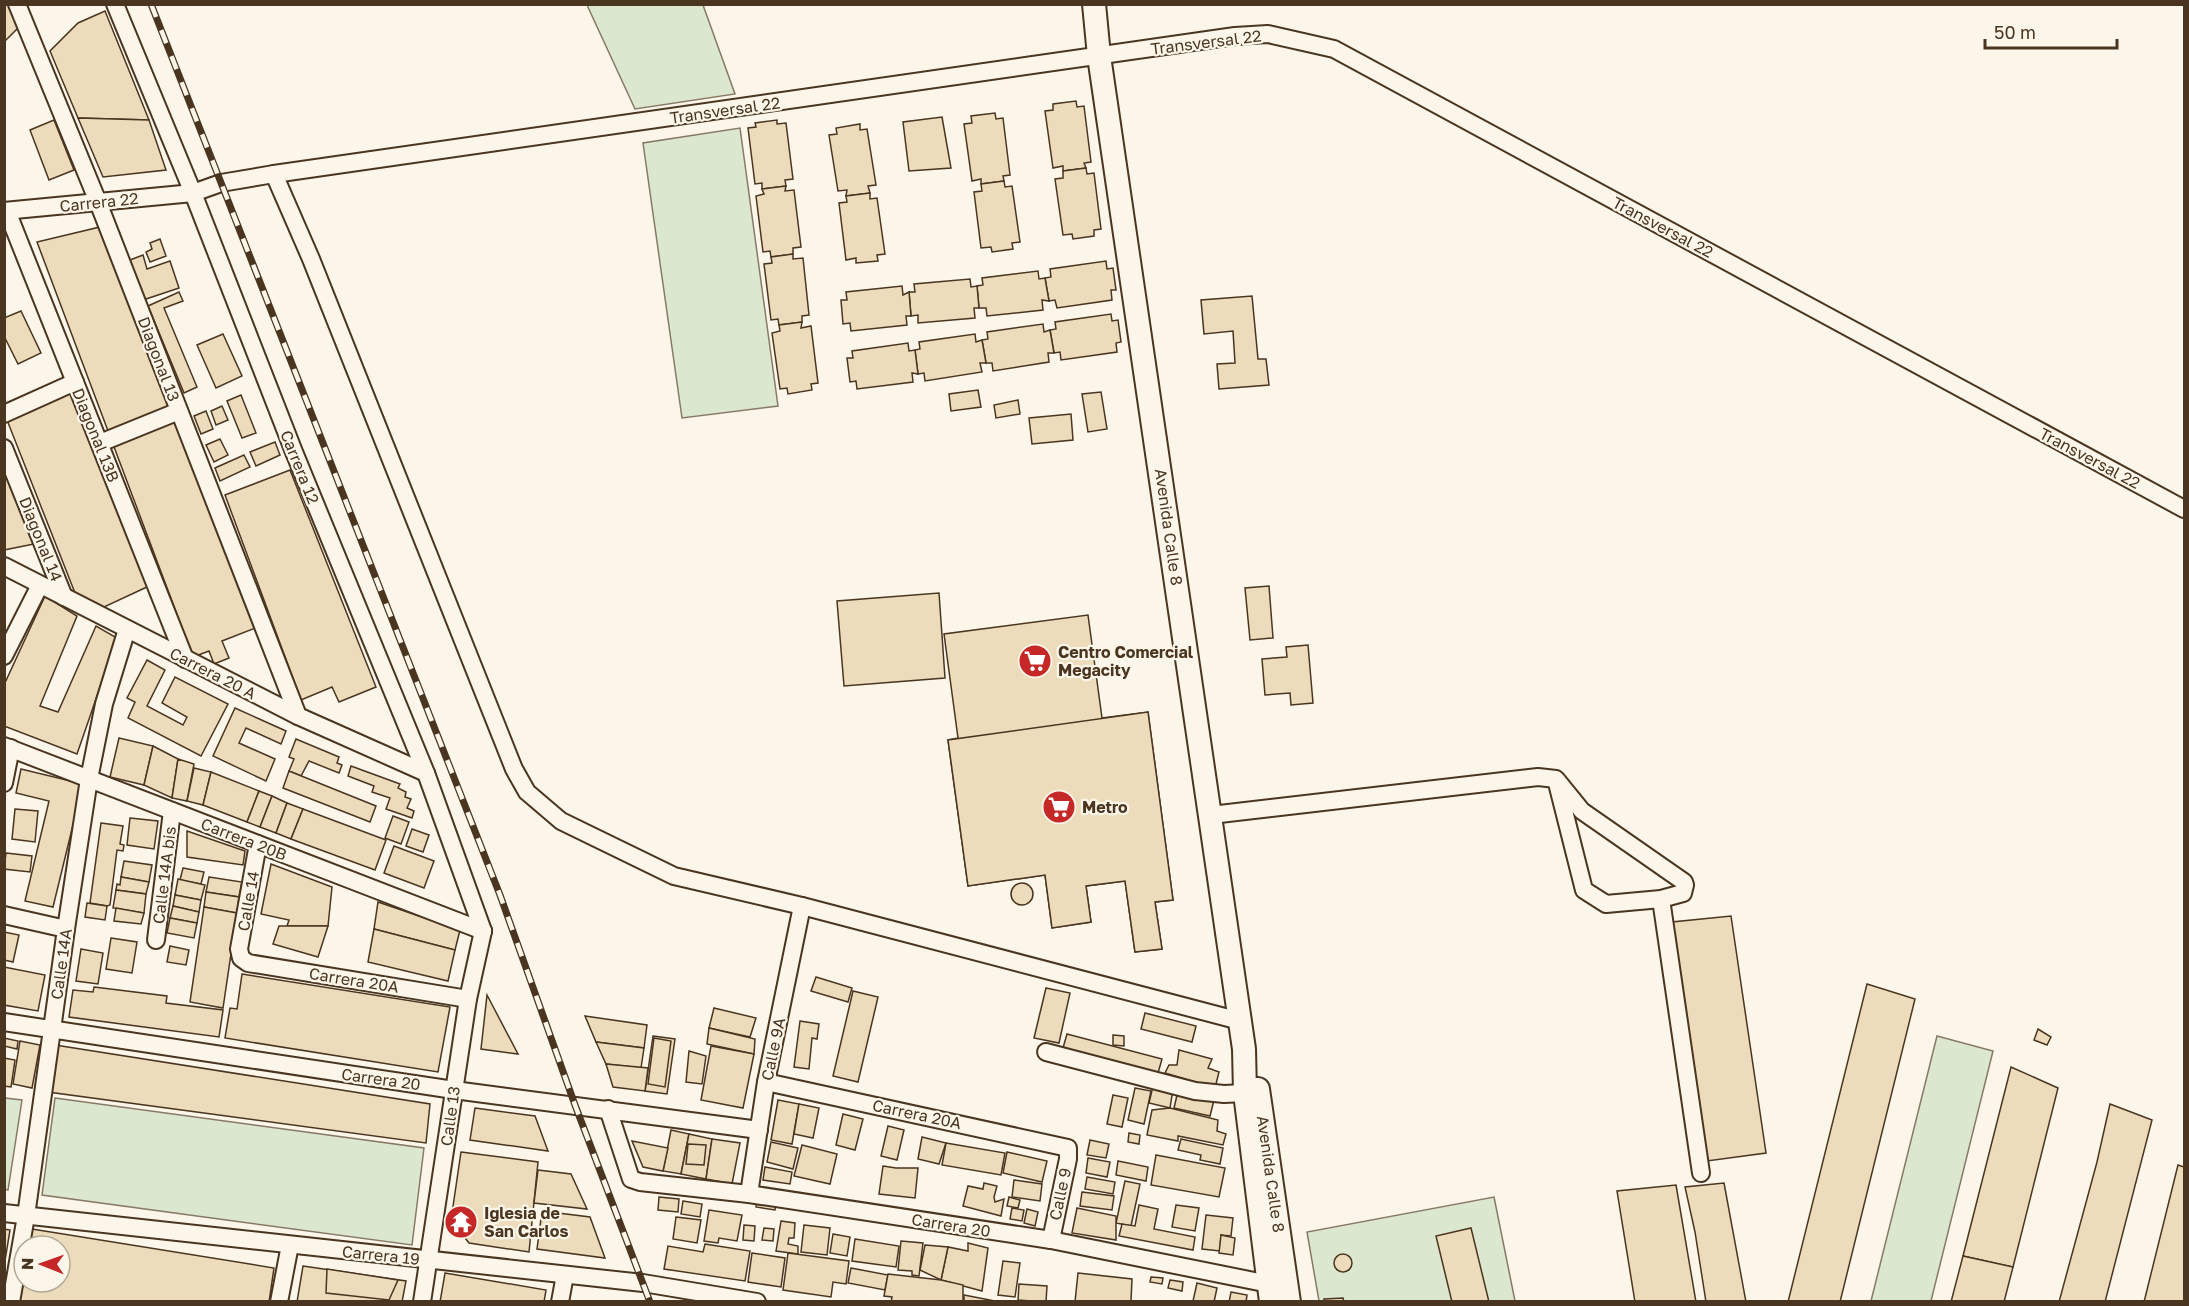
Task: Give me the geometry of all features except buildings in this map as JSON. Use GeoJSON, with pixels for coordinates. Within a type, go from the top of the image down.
{"type":"FeatureCollection","features":[{"type":"Feature","properties":{"kind":"main road","name":"Avenida Calle 8"},"geometry":{"type":"LineString","coordinates":[[1094,4],[1244,1049],[1245,1093],[1270,1293]]}},
{"type":"Feature","properties":{"kind":"main road","name":"Avenida Calle 8"},"geometry":{"type":"LineString","coordinates":[[1244,1049],[1260,1094],[1289,1302]]}},
{"type":"Feature","properties":{"kind":"street","name":"Diagonal 13"},"geometry":{"type":"LineString","coordinates":[[17,4],[98,202],[298,716]]}},
{"type":"Feature","properties":{"kind":"street","name":"Carrera 12"},"geometry":{"type":"LineString","coordinates":[[115,4],[193,193],[294,452],[426,773],[483,931]]}},
{"type":"Feature","properties":{"kind":"street","name":"Transversal 22"},"geometry":{"type":"LineString","coordinates":[[193,193],[221,183],[274,174],[1235,36],[1268,34],[1334,49],[2184,509]]}},
{"type":"Feature","properties":{"kind":"street"},"geometry":{"type":"LineString","coordinates":[[274,174],[315,270],[514,770],[527,792],[561,821],[674,876],[802,906],[1240,1021]]}},
{"type":"Feature","properties":{"kind":"street","name":"Carrera 22"},"geometry":{"type":"LineString","coordinates":[[6,211],[193,193]]}},
{"type":"Feature","properties":{"kind":"street","name":"Diagonal 13B"},"geometry":{"type":"LineString","coordinates":[[6,211],[186,659]]}},
{"type":"Feature","properties":{"kind":"street"},"geometry":{"type":"LineString","coordinates":[[4,414],[75,382]]}},
{"type":"Feature","properties":{"kind":"street"},"geometry":{"type":"LineString","coordinates":[[100,443],[179,411]]}},
{"type":"Feature","properties":{"kind":"street","name":"Diagonal 14"},"geometry":{"type":"LineString","coordinates":[[4,448],[64,597]]}},
{"type":"Feature","properties":{"kind":"street","name":"Carrera 20 A"},"geometry":{"type":"LineString","coordinates":[[4,566],[298,716],[426,773]]}},
{"type":"Feature","properties":{"kind":"street"},"geometry":{"type":"LineString","coordinates":[[4,656],[40,585]]}},
{"type":"Feature","properties":{"kind":"street","name":"Calle 14A"},"geometry":{"type":"LineString","coordinates":[[11,1302],[26,1216],[89,779],[104,704],[127,629]]}},
{"type":"Feature","properties":{"kind":"street"},"geometry":{"type":"LineString","coordinates":[[4,783],[8,747]]}},
{"type":"Feature","properties":{"kind":"street","name":"Carrera 20B"},"geometry":{"type":"LineString","coordinates":[[8,747],[483,931]]}},
{"type":"Feature","properties":{"kind":"street"},"geometry":{"type":"LineString","coordinates":[[1210,815],[1538,777],[1556,779],[1582,811],[1684,882],[1683,894],[1661,899],[1606,904],[1584,890],[1556,779]]}},
{"type":"Feature","properties":{"kind":"street","name":"Calle 14A bis"},"geometry":{"type":"LineString","coordinates":[[156,940],[172,811]]}},
{"type":"Feature","properties":{"kind":"street","name":"Calle 14"},"geometry":{"type":"LineString","coordinates":[[241,958],[239,949],[258,844]]}},
{"type":"Feature","properties":{"kind":"street"},"geometry":{"type":"LineString","coordinates":[[1661,899],[1701,1173]]}},
{"type":"Feature","properties":{"kind":"street","name":"Calle 9A"},"geometry":{"type":"LineString","coordinates":[[749,1194],[766,1082],[802,906]]}},
{"type":"Feature","properties":{"kind":"street"},"geometry":{"type":"LineString","coordinates":[[4,915],[66,929]]}},
{"type":"Feature","properties":{"kind":"street","name":"Calle 13"},"geometry":{"type":"LineString","coordinates":[[422,1302],[468,999],[483,931]]}},
{"type":"Feature","properties":{"kind":"street","name":"Carrera 20A"},"geometry":{"type":"LineString","coordinates":[[241,958],[249,963],[468,999]]}},
{"type":"Feature","properties":{"kind":"street","name":"Carrera 20"},"geometry":{"type":"LineString","coordinates":[[4,1022],[454,1090],[759,1130]]}},
{"type":"Feature","properties":{"kind":"street"},"geometry":{"type":"LineString","coordinates":[[1046,1052],[1195,1091],[1224,1094],[1245,1093]]}},
{"type":"Feature","properties":{"kind":"street","name":"Carrera 20A"},"geometry":{"type":"LineString","coordinates":[[766,1082],[1068,1148]]}},
{"type":"Feature","properties":{"kind":"street","name":"Carrera 20"},"geometry":{"type":"LineString","coordinates":[[608,1109],[632,1179],[640,1182],[749,1194],[1051,1240],[1270,1293]]}},
{"type":"Feature","properties":{"kind":"street","name":"Calle 9"},"geometry":{"type":"LineString","coordinates":[[1051,1240],[1068,1159],[1068,1148]]}},
{"type":"Feature","properties":{"kind":"street","name":"Carrera 19"},"geometry":{"type":"LineString","coordinates":[[4,1213],[643,1282],[757,1302]]}},
{"type":"Feature","properties":{"kind":"street"},"geometry":{"type":"LineString","coordinates":[[279,1302],[290,1245]]}},
{"type":"Feature","properties":{"kind":"street"},"geometry":{"type":"LineString","coordinates":[[560,1302],[565,1275]]}},
{"type":"Feature","properties":{"kind":"green space"},"geometry":{"type":"Polygon","coordinates":[[[587,5],[703,5],[735,94],[635,109],[587,5]]]}},
{"type":"Feature","properties":{"kind":"green space"},"geometry":{"type":"Polygon","coordinates":[[[740,128],[778,406],[682,418],[643,143],[740,128]]]}},
{"type":"Feature","properties":{"kind":"green space"},"geometry":{"type":"Polygon","coordinates":[[[1937,1036],[1993,1051],[1931,1301],[1871,1301],[1937,1036]]]}},
{"type":"Feature","properties":{"kind":"green space"},"geometry":{"type":"Polygon","coordinates":[[[5,1098],[22,1100],[8,1190],[4,1189],[5,1098]]]}},
{"type":"Feature","properties":{"kind":"green space"},"geometry":{"type":"Polygon","coordinates":[[[55,1098],[424,1148],[412,1245],[42,1195],[55,1098]]]}},
{"type":"Feature","properties":{"kind":"green space"},"geometry":{"type":"Polygon","coordinates":[[[1494,1197],[1515,1301],[1319,1301],[1307,1232],[1494,1197]]]}},
{"type":"Feature","properties":{"kind":"railway"},"geometry":{"type":"LineString","coordinates":[[151,4],[500,895],[575,1105],[650,1302]]}},
{"type":"Feature","properties":{"kind":"place","name":"Centro Comercial Megacity"},"geometry":{"type":"Point","coordinates":[1035,661]}},
{"type":"Feature","properties":{"kind":"place","name":"Metro"},"geometry":{"type":"Point","coordinates":[1059,807]}},
{"type":"Feature","properties":{"kind":"place","name":"Iglesia de San Carlos"},"geometry":{"type":"Point","coordinates":[461,1222]}}]}
